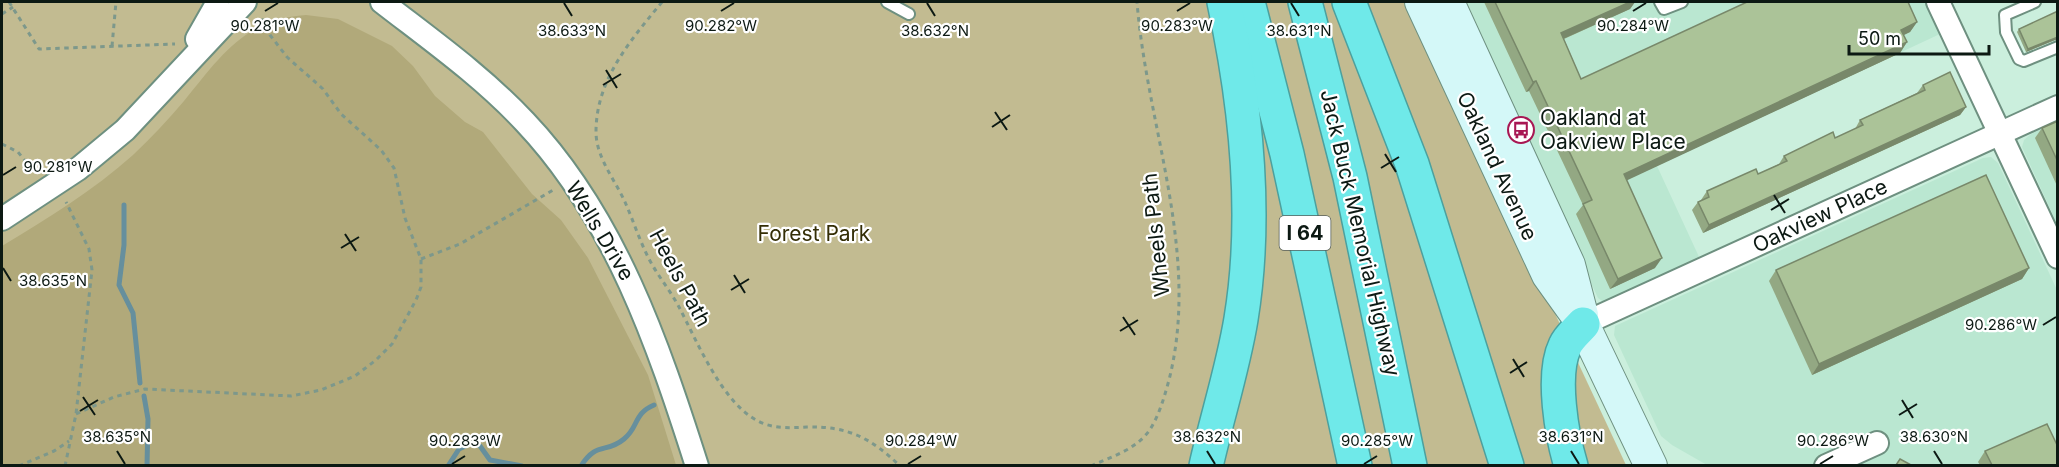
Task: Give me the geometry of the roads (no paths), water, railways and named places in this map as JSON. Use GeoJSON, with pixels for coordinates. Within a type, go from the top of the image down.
{"type":"FeatureCollection","features":[{"type":"Feature","properties":{"kind":"highway"},"geometry":{"type":"LineString","coordinates":[[1206,465],[1241,320],[1248,242],[1245,141],[1234,52],[1224,2]]}},
{"type":"Feature","properties":{"kind":"highway","name":"I 64"},"geometry":{"type":"LineString","coordinates":[[1248,2],[1287,154],[1355,465]]}},
{"type":"Feature","properties":{"kind":"highway","name":"Jack Buck Memorial Highway"},"geometry":{"type":"LineString","coordinates":[[1305,2],[1350,177],[1410,465]]}},
{"type":"Feature","properties":{"kind":"highway"},"geometry":{"type":"LineString","coordinates":[[1349,2],[1412,164],[1508,465]]}},
{"type":"Feature","properties":{"kind":"highway"},"geometry":{"type":"LineString","coordinates":[[1571,465],[1560,406],[1560,367],[1565,346],[1583,324]]}},
{"type":"Feature","properties":{"kind":"street"},"geometry":{"type":"LineString","coordinates":[[2,219],[102,150],[146,109],[179,54],[218,2]]}},
{"type":"Feature","properties":{"kind":"street"},"geometry":{"type":"LineString","coordinates":[[227,2],[229,4],[232,2]]}},
{"type":"Feature","properties":{"kind":"street","name":"Wells Drive"},"geometry":{"type":"LineString","coordinates":[[382,2],[433,40],[496,93],[526,123],[585,202],[636,292],[661,355],[697,465]]}},
{"type":"Feature","properties":{"kind":"street","name":"Wells Drive"},"geometry":{"type":"LineString","coordinates":[[405,2],[433,40]]}},
{"type":"Feature","properties":{"kind":"street","name":"Oakland Avenue"},"geometry":{"type":"LineString","coordinates":[[1421,2],[1548,275],[1583,324],[1650,465]]}},
{"type":"Feature","properties":{"kind":"street","name":"Oakland Avenue"},"geometry":{"type":"LineString","coordinates":[[1448,2],[1569,265],[1578,292],[1583,324]]}},
{"type":"Feature","properties":{"kind":"street"},"geometry":{"type":"LineString","coordinates":[[1938,2],[2058,256]]}},
{"type":"Feature","properties":{"kind":"street"},"geometry":{"type":"LineString","coordinates":[[179,54],[251,5]]}},
{"type":"Feature","properties":{"kind":"street","name":"Oakview Place"},"geometry":{"type":"LineString","coordinates":[[1583,324],[2058,107]]}},
{"type":"Feature","properties":{"kind":"street"},"geometry":{"type":"LineString","coordinates":[[1826,465],[1877,443]]}},
{"type":"Feature","properties":{"kind":"lane"},"geometry":{"type":"LineString","coordinates":[[887,2],[909,14]]}},
{"type":"Feature","properties":{"kind":"lane"},"geometry":{"type":"LineString","coordinates":[[1660,2],[1664,9],[1682,2]]}},
{"type":"Feature","properties":{"kind":"lane"},"geometry":{"type":"LineString","coordinates":[[2035,2],[2005,15],[2006,32],[2019,59],[2024,61],[2058,47]]}},
{"type":"Feature","properties":{"kind":"waterway"},"geometry":{"type":"LineString","coordinates":[[124,205],[124,245],[119,285],[133,313],[140,383]]}},
{"type":"Feature","properties":{"kind":"waterway"},"geometry":{"type":"LineString","coordinates":[[144,396],[148,419],[147,466]]}},
{"type":"Feature","properties":{"kind":"waterway"},"geometry":{"type":"LineString","coordinates":[[581,466],[592,453],[624,439],[643,412],[654,405]]}},
{"type":"Feature","properties":{"kind":"waterway"},"geometry":{"type":"LineString","coordinates":[[448,466],[459,449],[472,443],[480,446],[490,460],[522,466]]}},
{"type":"Feature","properties":{"kind":"place","name":"Oakland at Oakview Place"},"geometry":{"type":"Point","coordinates":[1521,130]}},
{"type":"Feature","properties":{"kind":"park label","name":"Forest Park"},"geometry":{"type":"Point","coordinates":[814,234]}}]}
